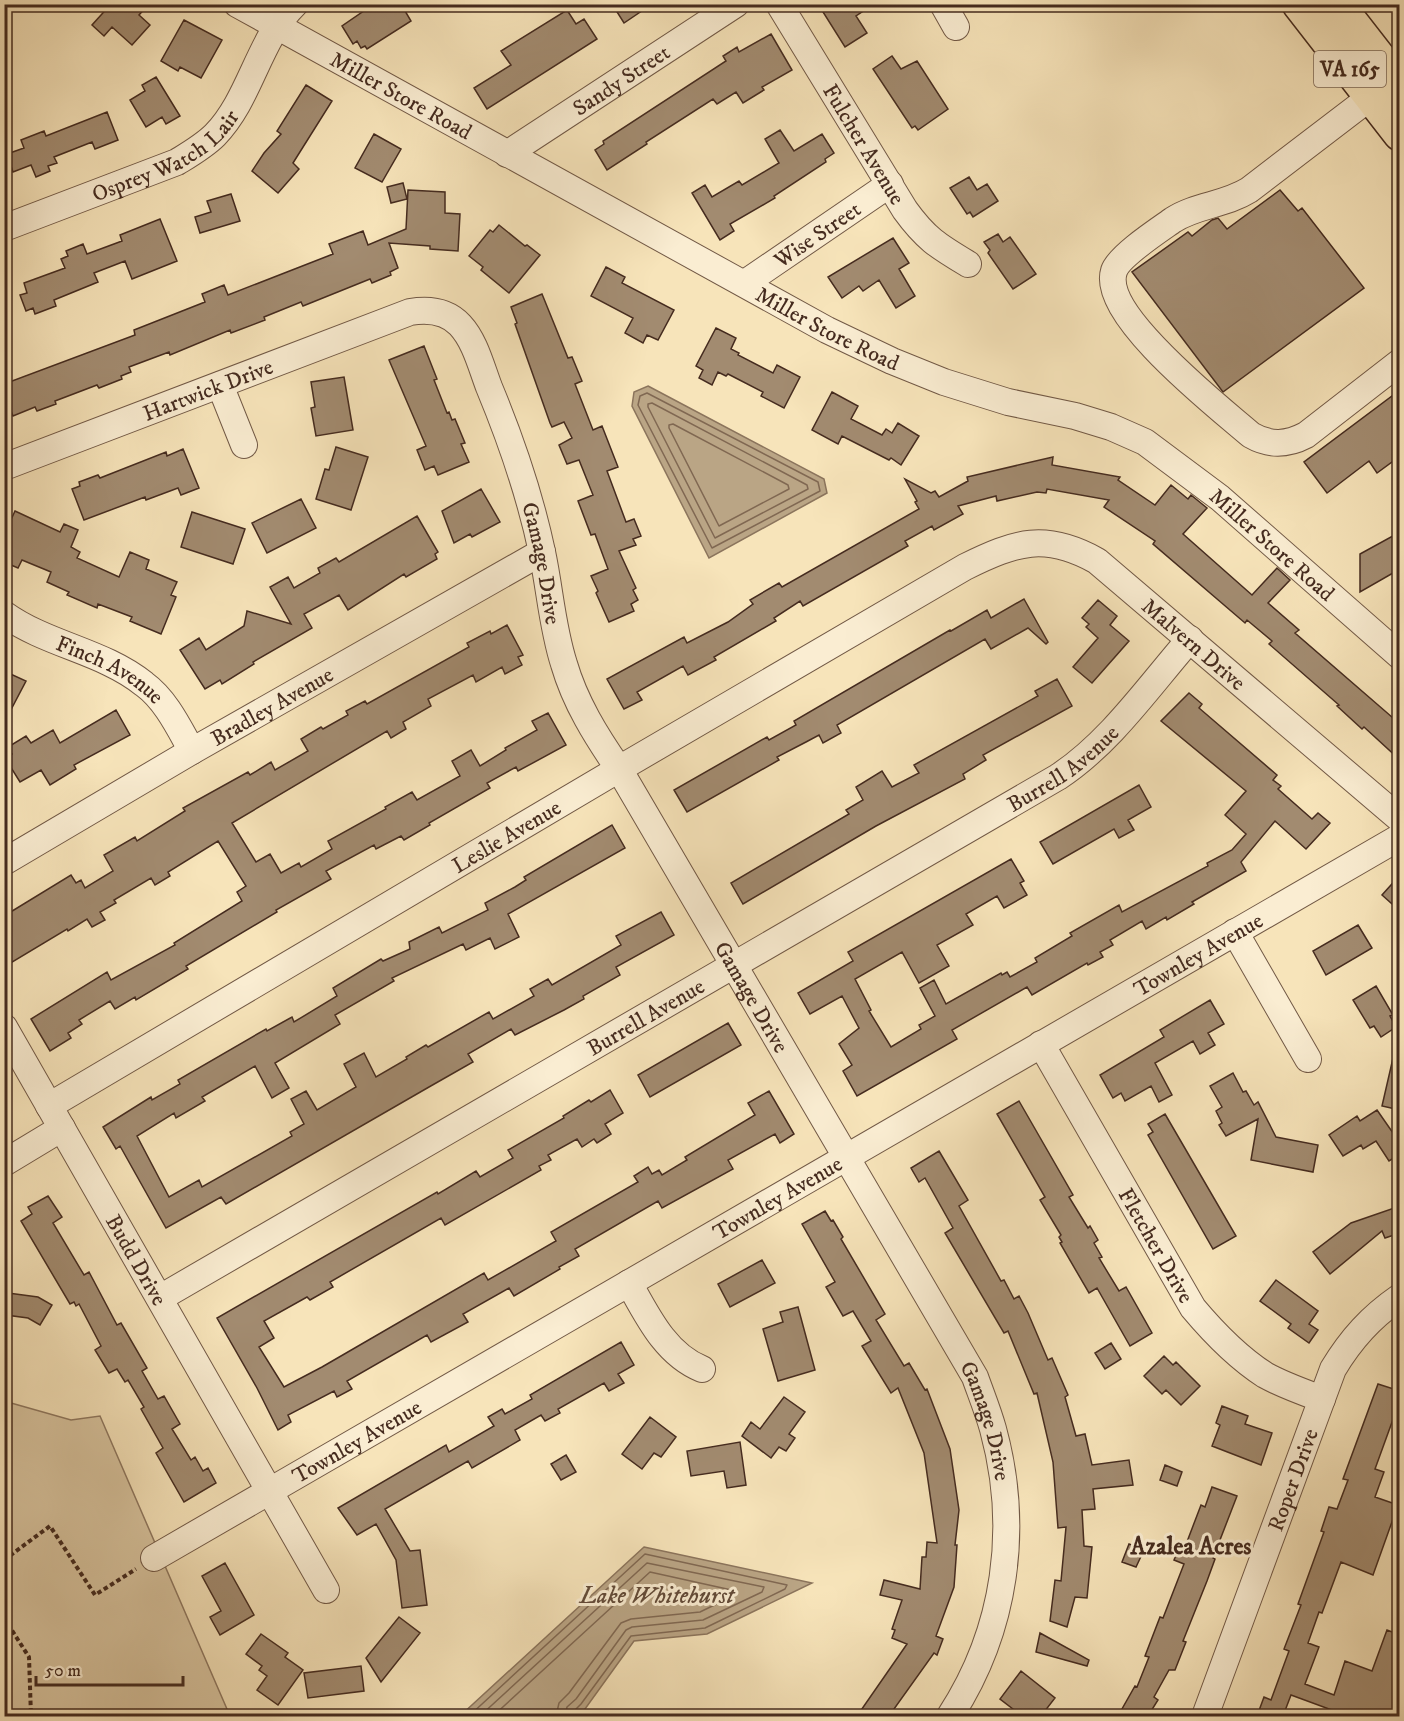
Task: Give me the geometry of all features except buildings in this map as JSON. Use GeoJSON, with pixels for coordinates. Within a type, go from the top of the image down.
{"type":"FeatureCollection","features":[{"type":"Feature","properties":{"kind":"main road","name":"VA 165"},"geometry":{"type":"LineString","coordinates":[[1299,4],[1391,83]]}},
{"type":"Feature","properties":{"kind":"main road","name":"VA 165"},"geometry":{"type":"LineString","coordinates":[[1337,4],[1391,83],[1400,134]]}},
{"type":"Feature","properties":{"kind":"street","name":"Miller Store Road"},"geometry":{"type":"LineString","coordinates":[[237,4],[827,330],[892,362],[1008,402],[1102,424],[1145,442],[1220,498],[1400,656]]}},
{"type":"Feature","properties":{"kind":"street","name":"Osprey Watch Lair"},"geometry":{"type":"LineString","coordinates":[[4,228],[177,162],[200,148],[216,135],[238,102],[277,28],[295,4]]}},
{"type":"Feature","properties":{"kind":"street","name":"Sandy Street"},"geometry":{"type":"LineString","coordinates":[[507,154],[736,4]]}},
{"type":"Feature","properties":{"kind":"street","name":"Fulcher Avenue"},"geometry":{"type":"LineString","coordinates":[[779,4],[920,231],[933,243],[968,264]]}},
{"type":"Feature","properties":{"kind":"street"},"geometry":{"type":"LineString","coordinates":[[943,4],[956,27]]}},
{"type":"Feature","properties":{"kind":"street"},"geometry":{"type":"LineString","coordinates":[[1391,83],[1243,194],[1195,209],[1173,220],[1122,260],[1115,270],[1113,281],[1123,308],[1164,360],[1251,435],[1262,441],[1276,444],[1293,442],[1306,435],[1400,362]]}},
{"type":"Feature","properties":{"kind":"street","name":"Wise Street"},"geometry":{"type":"LineString","coordinates":[[745,283],[890,184]]}},
{"type":"Feature","properties":{"kind":"street","name":"Gamage Drive"},"geometry":{"type":"LineString","coordinates":[[410,312],[434,311],[449,316],[459,323],[469,335],[500,412],[525,488],[542,552],[556,638],[580,706],[735,965],[975,1377],[992,1429],[1000,1463],[1007,1512],[1006,1550],[992,1633],[979,1664],[950,1716]]}},
{"type":"Feature","properties":{"kind":"street","name":"Hartwick Drive"},"geometry":{"type":"LineString","coordinates":[[4,467],[410,312]]}},
{"type":"Feature","properties":{"kind":"street"},"geometry":{"type":"LineString","coordinates":[[220,385],[244,445]]}},
{"type":"Feature","properties":{"kind":"street","name":"Malvern Drive"},"geometry":{"type":"LineString","coordinates":[[965,567],[987,556],[1021,544],[1038,542],[1061,545],[1097,561],[1400,819]]}},
{"type":"Feature","properties":{"kind":"street","name":"Bradley Avenue"},"geometry":{"type":"LineString","coordinates":[[4,862],[192,751],[542,552]]}},
{"type":"Feature","properties":{"kind":"street","name":"Leslie Avenue"},"geometry":{"type":"LineString","coordinates":[[49,1106],[619,768],[965,567]]}},
{"type":"Feature","properties":{"kind":"street","name":"Finch Avenue"},"geometry":{"type":"LineString","coordinates":[[4,614],[42,635],[111,664],[145,684],[177,723],[192,751]]}},
{"type":"Feature","properties":{"kind":"street","name":"Burrell Avenue"},"geometry":{"type":"LineString","coordinates":[[160,1298],[1074,767],[1098,745],[1190,639]]}},
{"type":"Feature","properties":{"kind":"street","name":"Townley Avenue"},"geometry":{"type":"LineString","coordinates":[[154,1558],[1400,837]]}},
{"type":"Feature","properties":{"kind":"street"},"geometry":{"type":"LineString","coordinates":[[1235,932],[1308,1059]]}},
{"type":"Feature","properties":{"kind":"street","name":"Budd Drive"},"geometry":{"type":"LineString","coordinates":[[4,1027],[326,1590]]}},
{"type":"Feature","properties":{"kind":"street","name":"Fletcher Drive"},"geometry":{"type":"LineString","coordinates":[[1041,1044],[1193,1308],[1212,1331],[1239,1356],[1266,1375],[1322,1399]]}},
{"type":"Feature","properties":{"kind":"street"},"geometry":{"type":"LineString","coordinates":[[4,1163],[62,1128]]}},
{"type":"Feature","properties":{"kind":"street"},"geometry":{"type":"LineString","coordinates":[[629,1283],[647,1316],[664,1340],[680,1356],[702,1369]]}},
{"type":"Feature","properties":{"kind":"street","name":"Roper Drive"},"geometry":{"type":"LineString","coordinates":[[1205,1716],[1334,1369],[1345,1349],[1359,1331],[1379,1311],[1400,1297]]}},
{"type":"Feature","properties":{"kind":"path"},"geometry":{"type":"LineString","coordinates":[[4,1560],[50,1526],[95,1595],[154,1558]]}},
{"type":"Feature","properties":{"kind":"path"},"geometry":{"type":"LineString","coordinates":[[4,1618],[29,1657],[31,1716]]}},
{"type":"Feature","properties":{"kind":"shaded area"},"geometry":{"type":"Polygon","coordinates":[[[4,1401],[71,1420],[100,1416],[230,1716],[5,1716],[4,1401]]]}},
{"type":"Feature","properties":{"kind":"water"},"geometry":{"type":"Polygon","coordinates":[[[648,386],[824,479],[827,493],[709,558],[632,406],[634,392],[648,386]]]}},
{"type":"Feature","properties":{"kind":"water","name":"Lake Whitehurst"},"geometry":{"type":"Polygon","coordinates":[[[644,1547],[812,1583],[707,1634],[634,1641],[585,1709],[576,1716],[460,1716],[644,1547]]]}},
{"type":"Feature","properties":{"kind":"district","name":"Azalea Acres"},"geometry":{"type":"Point","coordinates":[1191,1546]}}]}
